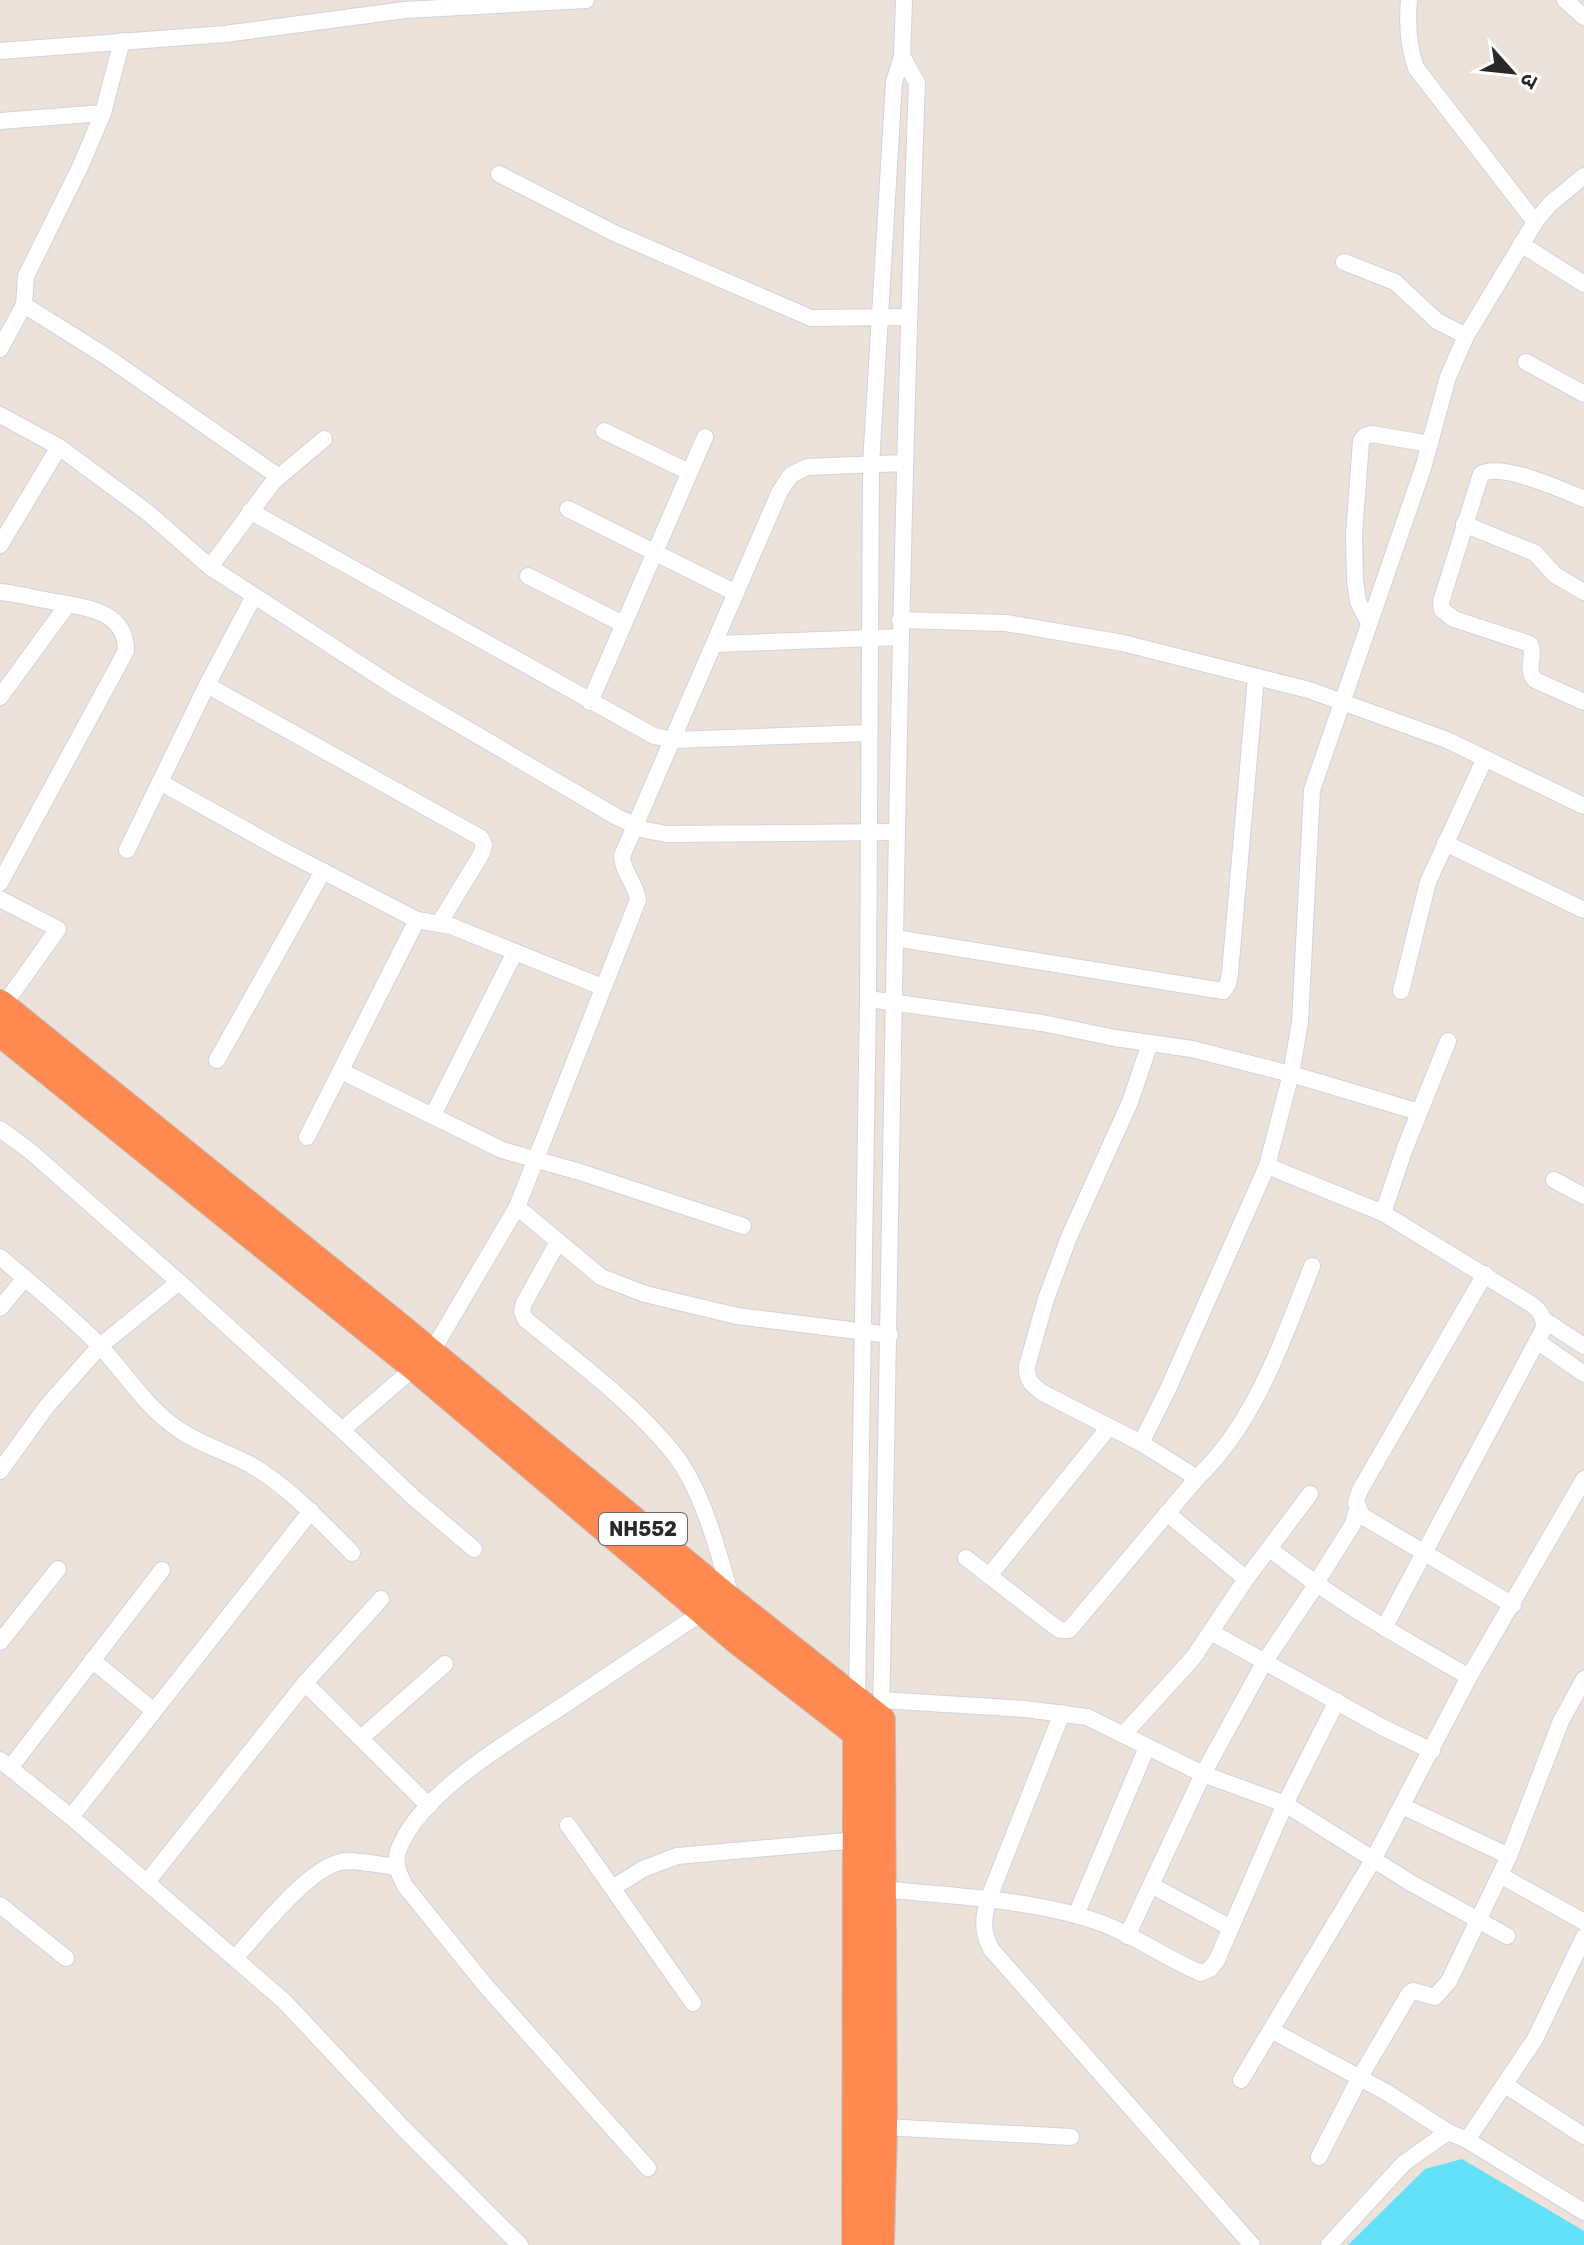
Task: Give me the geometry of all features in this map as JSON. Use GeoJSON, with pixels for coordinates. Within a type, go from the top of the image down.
{"type":"FeatureCollection","features":[{"type":"Feature","properties":{"kind":"highway","name":"NH552"},"geometry":{"type":"LineString","coordinates":[[1,1014],[423,1360],[732,1602],[869,1714]]}},
{"type":"Feature","properties":{"kind":"highway","name":"NH552"},"geometry":{"type":"LineString","coordinates":[[423,1360],[704,1611],[869,1714]]}},
{"type":"Feature","properties":{"kind":"highway"},"geometry":{"type":"LineString","coordinates":[[869,1714],[880,1751],[883,2127],[880,2245]]}},
{"type":"Feature","properties":{"kind":"highway"},"geometry":{"type":"LineString","coordinates":[[856,2245],[857,1840],[869,1714]]}},
{"type":"Feature","properties":{"kind":"street"},"geometry":{"type":"LineString","coordinates":[[0,51],[225,34],[405,10],[586,0]]}},
{"type":"Feature","properties":{"kind":"street"},"geometry":{"type":"LineString","coordinates":[[869,1714],[863,1332],[871,465],[894,82],[902,56],[904,0]]}},
{"type":"Feature","properties":{"kind":"street"},"geometry":{"type":"LineString","coordinates":[[1409,0],[1410,52],[1416,68],[1535,222]]}},
{"type":"Feature","properties":{"kind":"street"},"geometry":{"type":"LineString","coordinates":[[1565,0],[1584,17]]}},
{"type":"Feature","properties":{"kind":"street"},"geometry":{"type":"LineString","coordinates":[[0,349],[24,305],[26,276],[103,113],[122,41]]}},
{"type":"Feature","properties":{"kind":"street"},"geometry":{"type":"LineString","coordinates":[[869,1714],[890,1335],[900,628],[917,83],[902,56]]}},
{"type":"Feature","properties":{"kind":"street"},"geometry":{"type":"LineString","coordinates":[[0,121],[103,113]]}},
{"type":"Feature","properties":{"kind":"street"},"geometry":{"type":"LineString","coordinates":[[499,174],[614,233],[811,318],[908,317]]}},
{"type":"Feature","properties":{"kind":"street"},"geometry":{"type":"LineString","coordinates":[[1141,1443],[1267,1166],[1291,1074],[1300,1022],[1312,790],[1430,444],[1448,377],[1466,336],[1535,222],[1550,204],[1584,176]]}},
{"type":"Feature","properties":{"kind":"street"},"geometry":{"type":"LineString","coordinates":[[1521,244],[1584,284]]}},
{"type":"Feature","properties":{"kind":"street"},"geometry":{"type":"LineString","coordinates":[[1344,262],[1395,282],[1437,321],[1466,336]]}},
{"type":"Feature","properties":{"kind":"street"},"geometry":{"type":"LineString","coordinates":[[24,305],[107,357],[279,477]]}},
{"type":"Feature","properties":{"kind":"street"},"geometry":{"type":"LineString","coordinates":[[1526,362],[1584,394]]}},
{"type":"Feature","properties":{"kind":"street"},"geometry":{"type":"LineString","coordinates":[[0,415],[59,447],[147,512],[210,567],[254,596],[395,687],[634,825],[667,834],[897,832]]}},
{"type":"Feature","properties":{"kind":"street"},"geometry":{"type":"LineString","coordinates":[[604,431],[689,472]]}},
{"type":"Feature","properties":{"kind":"street"},"geometry":{"type":"LineString","coordinates":[[1368,621],[1358,602],[1355,580],[1354,535],[1361,441],[1372,434],[1430,444]]}},
{"type":"Feature","properties":{"kind":"street"},"geometry":{"type":"LineString","coordinates":[[590,702],[705,437]]}},
{"type":"Feature","properties":{"kind":"street"},"geometry":{"type":"LineString","coordinates":[[210,567],[279,477],[324,439]]}},
{"type":"Feature","properties":{"kind":"street"},"geometry":{"type":"LineString","coordinates":[[0,545],[59,447]]}},
{"type":"Feature","properties":{"kind":"street"},"geometry":{"type":"LineString","coordinates":[[342,1430],[423,1360],[517,1207],[638,900],[637,889],[623,868],[622,856],[780,491],[791,475],[807,467],[904,463]]}},
{"type":"Feature","properties":{"kind":"street"},"geometry":{"type":"LineString","coordinates":[[1584,499],[1555,487],[1488,470],[1478,480],[1441,602],[1442,610],[1454,619],[1530,644],[1533,650],[1530,669],[1535,680],[1584,702]]}},
{"type":"Feature","properties":{"kind":"street"},"geometry":{"type":"LineString","coordinates":[[568,509],[736,593]]}},
{"type":"Feature","properties":{"kind":"street"},"geometry":{"type":"LineString","coordinates":[[250,511],[635,727],[674,740],[868,733]]}},
{"type":"Feature","properties":{"kind":"street"},"geometry":{"type":"LineString","coordinates":[[1464,524],[1535,553],[1555,575],[1584,592]]}},
{"type":"Feature","properties":{"kind":"street"},"geometry":{"type":"LineString","coordinates":[[528,576],[623,624]]}},
{"type":"Feature","properties":{"kind":"street"},"geometry":{"type":"LineString","coordinates":[[0,592],[35,596],[101,611],[118,627],[126,641],[126,651],[0,883]]}},
{"type":"Feature","properties":{"kind":"street"},"geometry":{"type":"LineString","coordinates":[[127,850],[254,596]]}},
{"type":"Feature","properties":{"kind":"street"},"geometry":{"type":"LineString","coordinates":[[0,697],[68,604]]}},
{"type":"Feature","properties":{"kind":"street"},"geometry":{"type":"LineString","coordinates":[[715,644],[868,638],[900,628],[1006,623],[1123,643],[1309,690],[1341,701],[1447,740],[1584,806]]}},
{"type":"Feature","properties":{"kind":"street"},"geometry":{"type":"LineString","coordinates":[[895,938],[1223,991],[1230,973],[1256,677]]}},
{"type":"Feature","properties":{"kind":"street"},"geometry":{"type":"LineString","coordinates":[[207,685],[481,838],[484,845],[482,853],[440,922]]}},
{"type":"Feature","properties":{"kind":"street"},"geometry":{"type":"LineString","coordinates":[[1401,991],[1428,882],[1485,758]]}},
{"type":"Feature","properties":{"kind":"street"},"geometry":{"type":"LineString","coordinates":[[160,782],[417,920],[440,922],[602,987]]}},
{"type":"Feature","properties":{"kind":"street"},"geometry":{"type":"LineString","coordinates":[[1445,843],[1584,910]]}},
{"type":"Feature","properties":{"kind":"street"},"geometry":{"type":"LineString","coordinates":[[217,1060],[323,871]]}},
{"type":"Feature","properties":{"kind":"street"},"geometry":{"type":"LineString","coordinates":[[0,899],[58,929],[1,1014]]}},
{"type":"Feature","properties":{"kind":"street"},"geometry":{"type":"LineString","coordinates":[[307,1137],[417,920]]}},
{"type":"Feature","properties":{"kind":"street"},"geometry":{"type":"LineString","coordinates":[[433,1115],[515,952]]}},
{"type":"Feature","properties":{"kind":"street"},"geometry":{"type":"LineString","coordinates":[[868,999],[1042,1023],[1192,1049],[1419,1112]]}},
{"type":"Feature","properties":{"kind":"street"},"geometry":{"type":"LineString","coordinates":[[1383,1213],[1448,1041]]}},
{"type":"Feature","properties":{"kind":"street"},"geometry":{"type":"LineString","coordinates":[[1150,1043],[1130,1102],[1069,1237],[1046,1299],[1026,1376],[1043,1393],[1141,1443],[1197,1478]]}},
{"type":"Feature","properties":{"kind":"street"},"geometry":{"type":"LineString","coordinates":[[341,1071],[475,1138],[534,1161],[580,1172],[743,1226]]}},
{"type":"Feature","properties":{"kind":"street"},"geometry":{"type":"LineString","coordinates":[[0,1129],[30,1151],[179,1282],[414,1498],[474,1549]]}},
{"type":"Feature","properties":{"kind":"street"},"geometry":{"type":"LineString","coordinates":[[1267,1166],[1383,1213],[1531,1304],[1541,1312],[1544,1320],[1544,1328],[1384,1628]]}},
{"type":"Feature","properties":{"kind":"street"},"geometry":{"type":"LineString","coordinates":[[1554,1180],[1584,1196]]}},
{"type":"Feature","properties":{"kind":"street"},"geometry":{"type":"LineString","coordinates":[[517,1207],[601,1277],[645,1294],[737,1316],[890,1335]]}},
{"type":"Feature","properties":{"kind":"street"},"geometry":{"type":"LineString","coordinates":[[558,1242],[524,1303],[522,1311],[525,1319],[637,1415],[676,1457],[695,1491],[732,1602]]}},
{"type":"Feature","properties":{"kind":"street"},"geometry":{"type":"LineString","coordinates":[[0,1257],[100,1346],[146,1401],[173,1426],[203,1445],[252,1466],[311,1511],[352,1553]]}},
{"type":"Feature","properties":{"kind":"street"},"geometry":{"type":"LineString","coordinates":[[966,1558],[1060,1630],[1069,1630],[1197,1478],[1219,1457],[1246,1415],[1286,1332],[1312,1266]]}},
{"type":"Feature","properties":{"kind":"street"},"geometry":{"type":"LineString","coordinates":[[1127,1936],[1203,1774],[1265,1661],[1358,1516],[1356,1502],[1360,1490],[1485,1274]]}},
{"type":"Feature","properties":{"kind":"street"},"geometry":{"type":"LineString","coordinates":[[0,1308],[25,1278]]}},
{"type":"Feature","properties":{"kind":"street"},"geometry":{"type":"LineString","coordinates":[[0,1471],[47,1406],[100,1346],[179,1282]]}},
{"type":"Feature","properties":{"kind":"street"},"geometry":{"type":"LineString","coordinates":[[1544,1320],[1584,1346]]}},
{"type":"Feature","properties":{"kind":"street"},"geometry":{"type":"LineString","coordinates":[[1537,1341],[1584,1374]]}},
{"type":"Feature","properties":{"kind":"street"},"geometry":{"type":"LineString","coordinates":[[989,1576],[1109,1427]]}},
{"type":"Feature","properties":{"kind":"street"},"geometry":{"type":"LineString","coordinates":[[1241,2080],[1373,1860],[1469,1677],[1584,1479]]}},
{"type":"Feature","properties":{"kind":"street"},"geometry":{"type":"LineString","coordinates":[[1123,1735],[1186,1666],[1310,1494]]}},
{"type":"Feature","properties":{"kind":"street"},"geometry":{"type":"LineString","coordinates":[[1357,1509],[1362,1516],[1513,1605]]}},
{"type":"Feature","properties":{"kind":"street"},"geometry":{"type":"LineString","coordinates":[[71,1817],[311,1511]]}},
{"type":"Feature","properties":{"kind":"street"},"geometry":{"type":"LineString","coordinates":[[1167,1513],[1246,1579]]}},
{"type":"Feature","properties":{"kind":"street"},"geometry":{"type":"LineString","coordinates":[[1270,1549],[1314,1584],[1469,1677]]}},
{"type":"Feature","properties":{"kind":"street"},"geometry":{"type":"LineString","coordinates":[[0,1642],[58,1569]]}},
{"type":"Feature","properties":{"kind":"street"},"geometry":{"type":"LineString","coordinates":[[162,1570],[5,1764],[236,1957],[284,2001],[403,2128],[520,2245]]}},
{"type":"Feature","properties":{"kind":"street"},"geometry":{"type":"LineString","coordinates":[[147,1882],[305,1683],[381,1599]]}},
{"type":"Feature","properties":{"kind":"street"},"geometry":{"type":"LineString","coordinates":[[648,2168],[485,1985],[405,1886],[396,1867],[397,1853],[407,1834],[429,1806],[473,1767],[704,1611]]}},
{"type":"Feature","properties":{"kind":"street"},"geometry":{"type":"LineString","coordinates":[[1211,1632],[1382,1727],[1432,1751]]}},
{"type":"Feature","properties":{"kind":"street"},"geometry":{"type":"LineString","coordinates":[[92,1660],[154,1711]]}},
{"type":"Feature","properties":{"kind":"street"},"geometry":{"type":"LineString","coordinates":[[361,1738],[445,1664]]}},
{"type":"Feature","properties":{"kind":"street"},"geometry":{"type":"LineString","coordinates":[[1319,2157],[1360,2077],[1409,1994],[1419,1991],[1435,1997],[1441,1993],[1480,1921],[1509,1856],[1561,1721],[1584,1679]]}},
{"type":"Feature","properties":{"kind":"street"},"geometry":{"type":"LineString","coordinates":[[305,1683],[429,1806]]}},
{"type":"Feature","properties":{"kind":"street"},"geometry":{"type":"LineString","coordinates":[[880,1889],[988,1900],[1076,1915],[1105,1924],[1201,1973],[1210,1969],[1217,1960],[1285,1804],[1337,1701]]}},
{"type":"Feature","properties":{"kind":"street"},"geometry":{"type":"LineString","coordinates":[[869,1714],[1062,1713],[1087,1717],[1203,1774],[1285,1804],[1373,1860],[1507,1936]]}},
{"type":"Feature","properties":{"kind":"street"},"geometry":{"type":"LineString","coordinates":[[1062,1713],[988,1900],[983,1933],[991,1949],[1252,2245]]}},
{"type":"Feature","properties":{"kind":"street"},"geometry":{"type":"LineString","coordinates":[[1076,1915],[1147,1747]]}},
{"type":"Feature","properties":{"kind":"street"},"geometry":{"type":"LineString","coordinates":[[1402,1806],[1509,1856]]}},
{"type":"Feature","properties":{"kind":"street"},"geometry":{"type":"LineString","coordinates":[[568,1825],[693,2003]]}},
{"type":"Feature","properties":{"kind":"street"},"geometry":{"type":"LineString","coordinates":[[614,1887],[643,1869],[677,1856],[857,1840]]}},
{"type":"Feature","properties":{"kind":"street"},"geometry":{"type":"LineString","coordinates":[[236,1957],[311,1876],[328,1866],[344,1861],[396,1867]]}},
{"type":"Feature","properties":{"kind":"street"},"geometry":{"type":"LineString","coordinates":[[1500,1875],[1584,1922]]}},
{"type":"Feature","properties":{"kind":"street"},"geometry":{"type":"LineString","coordinates":[[1151,1885],[1231,1928]]}},
{"type":"Feature","properties":{"kind":"street"},"geometry":{"type":"LineString","coordinates":[[0,1905],[66,1958]]}},
{"type":"Feature","properties":{"kind":"street"},"geometry":{"type":"LineString","coordinates":[[1467,2140],[1535,2039],[1584,1937]]}},
{"type":"Feature","properties":{"kind":"street"},"geometry":{"type":"LineString","coordinates":[[1271,2030],[1412,2107],[1448,2132],[1467,2140],[1584,2212]]}},
{"type":"Feature","properties":{"kind":"street"},"geometry":{"type":"LineString","coordinates":[[1505,2085],[1584,2136]]}},
{"type":"Feature","properties":{"kind":"street"},"geometry":{"type":"LineString","coordinates":[[883,2127],[1071,2137]]}},
{"type":"Feature","properties":{"kind":"street"},"geometry":{"type":"LineString","coordinates":[[1329,2245],[1404,2163],[1448,2132]]}},
{"type":"Feature","properties":{"kind":"water"},"geometry":{"type":"Polygon","coordinates":[[[1462,2159],[1584,2231],[1584,2245],[1348,2245],[1425,2169],[1462,2159]]]}}]}
